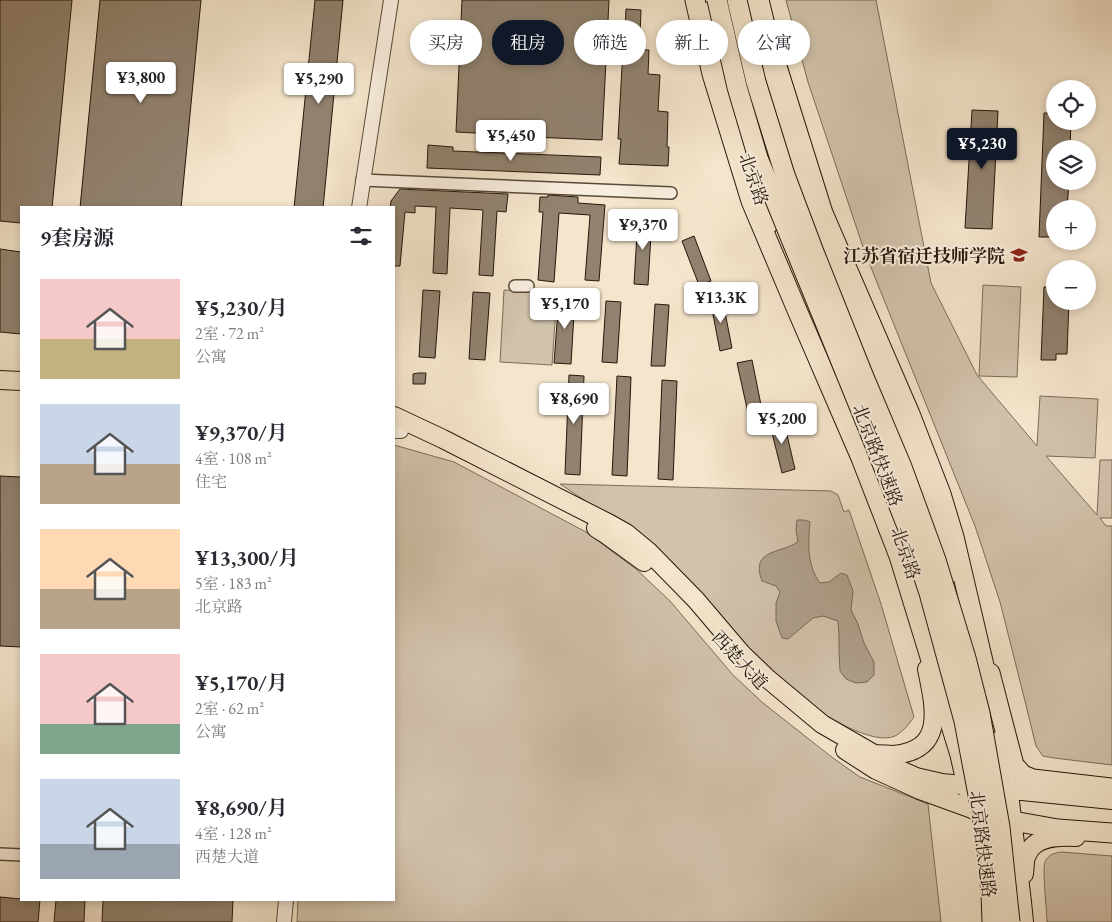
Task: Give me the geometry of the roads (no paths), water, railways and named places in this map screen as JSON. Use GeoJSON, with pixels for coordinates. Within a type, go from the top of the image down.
{"type":"FeatureCollection","features":[{"type":"Feature","properties":{"kind":"highway"},"geometry":{"type":"LineString","coordinates":[[695,0],[712,74],[752,201],[861,458],[899,556],[970,786],[975,810]]}},
{"type":"Feature","properties":{"kind":"highway","name":"北京路快速路"},"geometry":{"type":"LineString","coordinates":[[717,0],[737,87],[758,158],[867,423],[908,529],[946,649],[964,721],[986,837],[992,922]]}},
{"type":"Feature","properties":{"kind":"highway","name":"北京路快速路"},"geometry":{"type":"LineString","coordinates":[[737,0],[756,82],[785,175],[864,377],[902,466],[936,560],[966,658],[980,713],[1000,827],[1010,922]]}},
{"type":"Feature","properties":{"kind":"highway"},"geometry":{"type":"LineString","coordinates":[[759,0],[769,41],[823,213],[910,414],[942,494],[1014,765],[1023,775],[1033,779],[1112,788]]}},
{"type":"Feature","properties":{"kind":"highway"},"geometry":{"type":"LineString","coordinates":[[959,558],[989,687]]}},
{"type":"Feature","properties":{"kind":"highway","name":"西楚大道"},"geometry":{"type":"LineString","coordinates":[[975,810],[1012,821],[1060,829],[1112,833]]}},
{"type":"Feature","properties":{"kind":"main road","name":"北京路"},"geometry":{"type":"LineString","coordinates":[[709,0],[719,56],[740,138],[776,245],[820,348],[878,472],[956,705],[970,786]]}},
{"type":"Feature","properties":{"kind":"main road"},"geometry":{"type":"LineString","coordinates":[[748,0],[756,40],[805,200],[946,545],[975,635],[989,687],[1003,754],[1024,922]]}},
{"type":"Feature","properties":{"kind":"main road"},"geometry":{"type":"LineString","coordinates":[[0,380],[20,381]]}},
{"type":"Feature","properties":{"kind":"main road","name":"西楚大道"},"geometry":{"type":"LineString","coordinates":[[396,427],[452,443],[626,533],[669,571],[742,654],[768,679],[822,724],[874,754],[888,765],[916,777],[942,783],[1112,800]]}},
{"type":"Feature","properties":{"kind":"main road","name":"西楚大道"},"geometry":{"type":"LineString","coordinates":[[396,427],[517,485],[604,533],[651,568],[697,612],[746,670],[780,702],[817,732],[876,770],[920,790],[975,810]]}},
{"type":"Feature","properties":{"kind":"main road"},"geometry":{"type":"LineString","coordinates":[[874,754],[893,755],[915,750],[925,743],[932,730],[933,706],[916,609]]}},
{"type":"Feature","properties":{"kind":"main road"},"geometry":{"type":"LineString","coordinates":[[975,810],[985,878],[986,922]]}},
{"type":"Feature","properties":{"kind":"main road"},"geometry":{"type":"LineString","coordinates":[[1022,902],[1026,856],[1032,845],[1046,838],[1068,836],[1112,839]]}},
{"type":"Feature","properties":{"kind":"street"},"geometry":{"type":"LineString","coordinates":[[359,206],[391,0]]}},
{"type":"Feature","properties":{"kind":"street"},"geometry":{"type":"LineString","coordinates":[[362,180],[671,193]]}},
{"type":"Feature","properties":{"kind":"street"},"geometry":{"type":"LineString","coordinates":[[515,286],[528,286]]}},
{"type":"Feature","properties":{"kind":"street"},"geometry":{"type":"LineString","coordinates":[[0,854],[20,855]]}},
{"type":"Feature","properties":{"kind":"street"},"geometry":{"type":"LineString","coordinates":[[284,922],[286,901]]}},
{"type":"Feature","properties":{"kind":"place","name":"江苏省宿迁技师学院"},"geometry":{"type":"Point","coordinates":[1019,255]}}]}
